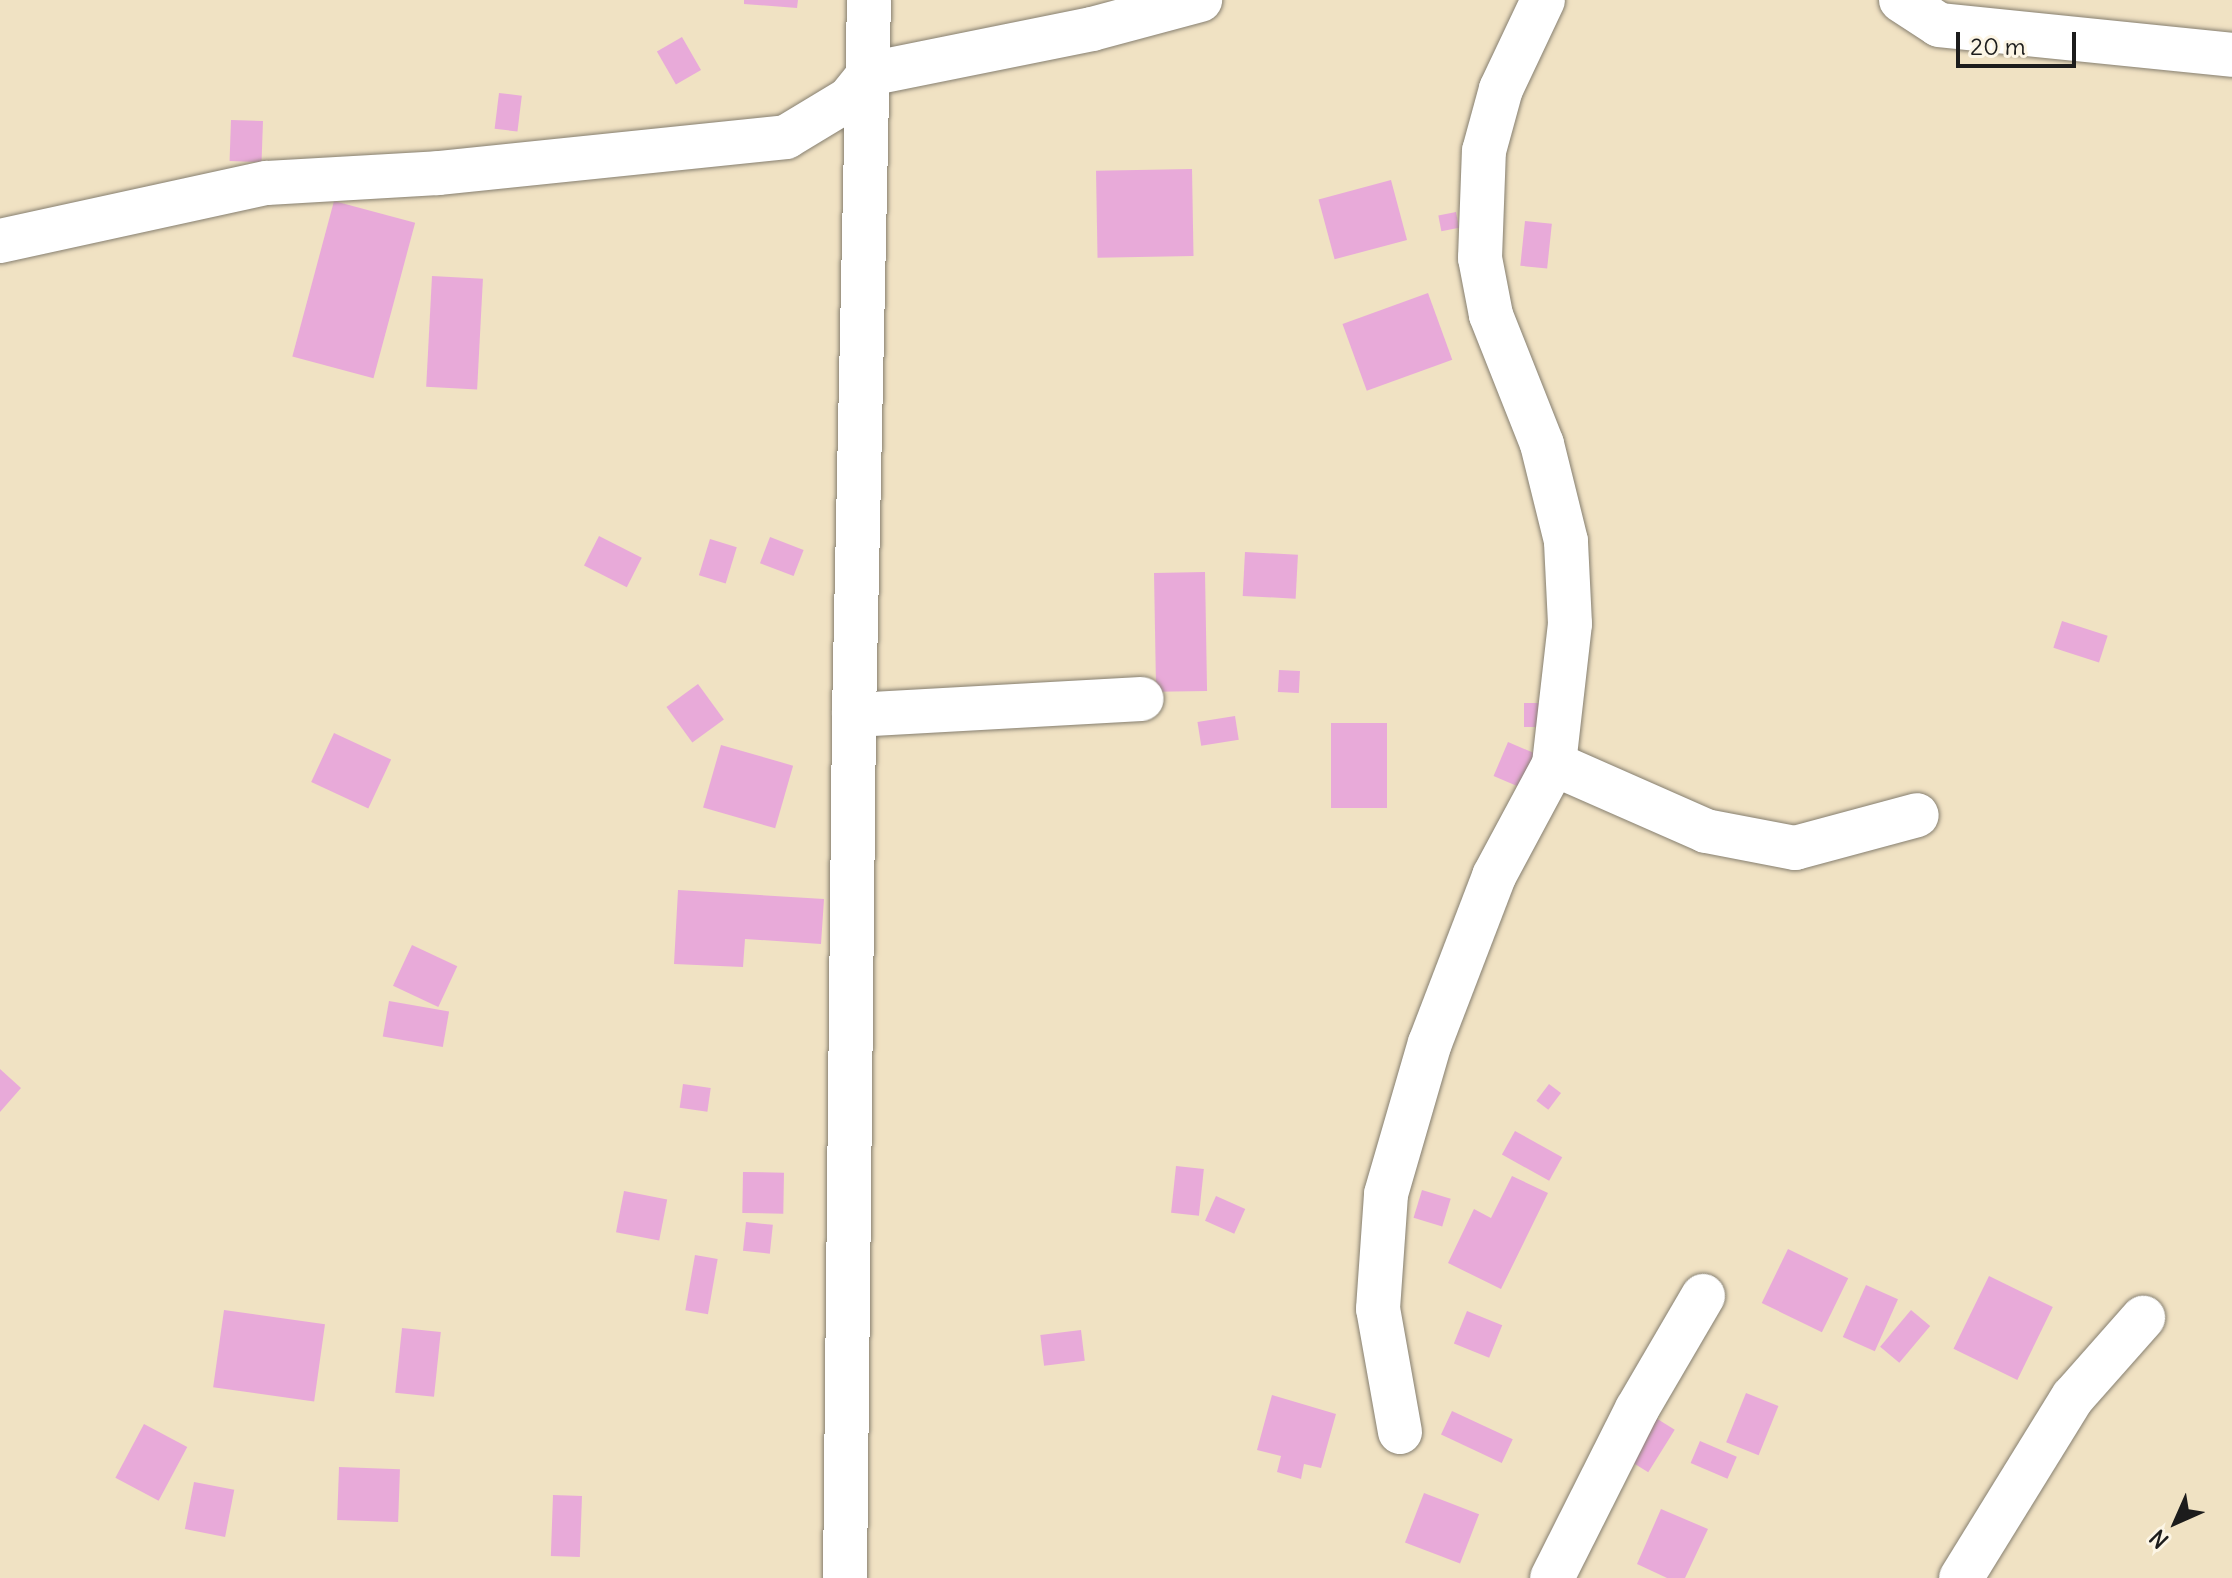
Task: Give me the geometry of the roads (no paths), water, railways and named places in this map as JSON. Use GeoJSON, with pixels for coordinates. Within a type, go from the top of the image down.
{"type":"FeatureCollection","features":[{"type":"Feature","properties":{"kind":"street"},"geometry":{"type":"LineString","coordinates":[[845,1578],[854,715],[869,0]]}},
{"type":"Feature","properties":{"kind":"street"},"geometry":{"type":"LineString","coordinates":[[0,241],[267,183],[470,170],[786,137],[849,99],[869,74],[1092,29],[1200,0]]}},
{"type":"Feature","properties":{"kind":"street"},"geometry":{"type":"LineString","coordinates":[[1400,1432],[1378,1309],[1386,1194],[1430,1043],[1489,889],[1554,764],[1570,624],[1566,541],[1542,444],[1491,315],[1480,258],[1484,151],[1501,89],[1543,0]]}},
{"type":"Feature","properties":{"kind":"street"},"geometry":{"type":"LineString","coordinates":[[1901,0],[1939,25],[2232,55]]}},
{"type":"Feature","properties":{"kind":"street"},"geometry":{"type":"LineString","coordinates":[[854,715],[1142,699]]}},
{"type":"Feature","properties":{"kind":"street"},"geometry":{"type":"LineString","coordinates":[[1554,764],[1706,831],[1795,848],[1917,815]]}},
{"type":"Feature","properties":{"kind":"street"},"geometry":{"type":"LineString","coordinates":[[1552,1578],[1637,1409],[1703,1296]]}},
{"type":"Feature","properties":{"kind":"street"},"geometry":{"type":"LineString","coordinates":[[1961,1578],[2073,1397],[2143,1318]]}}]}
